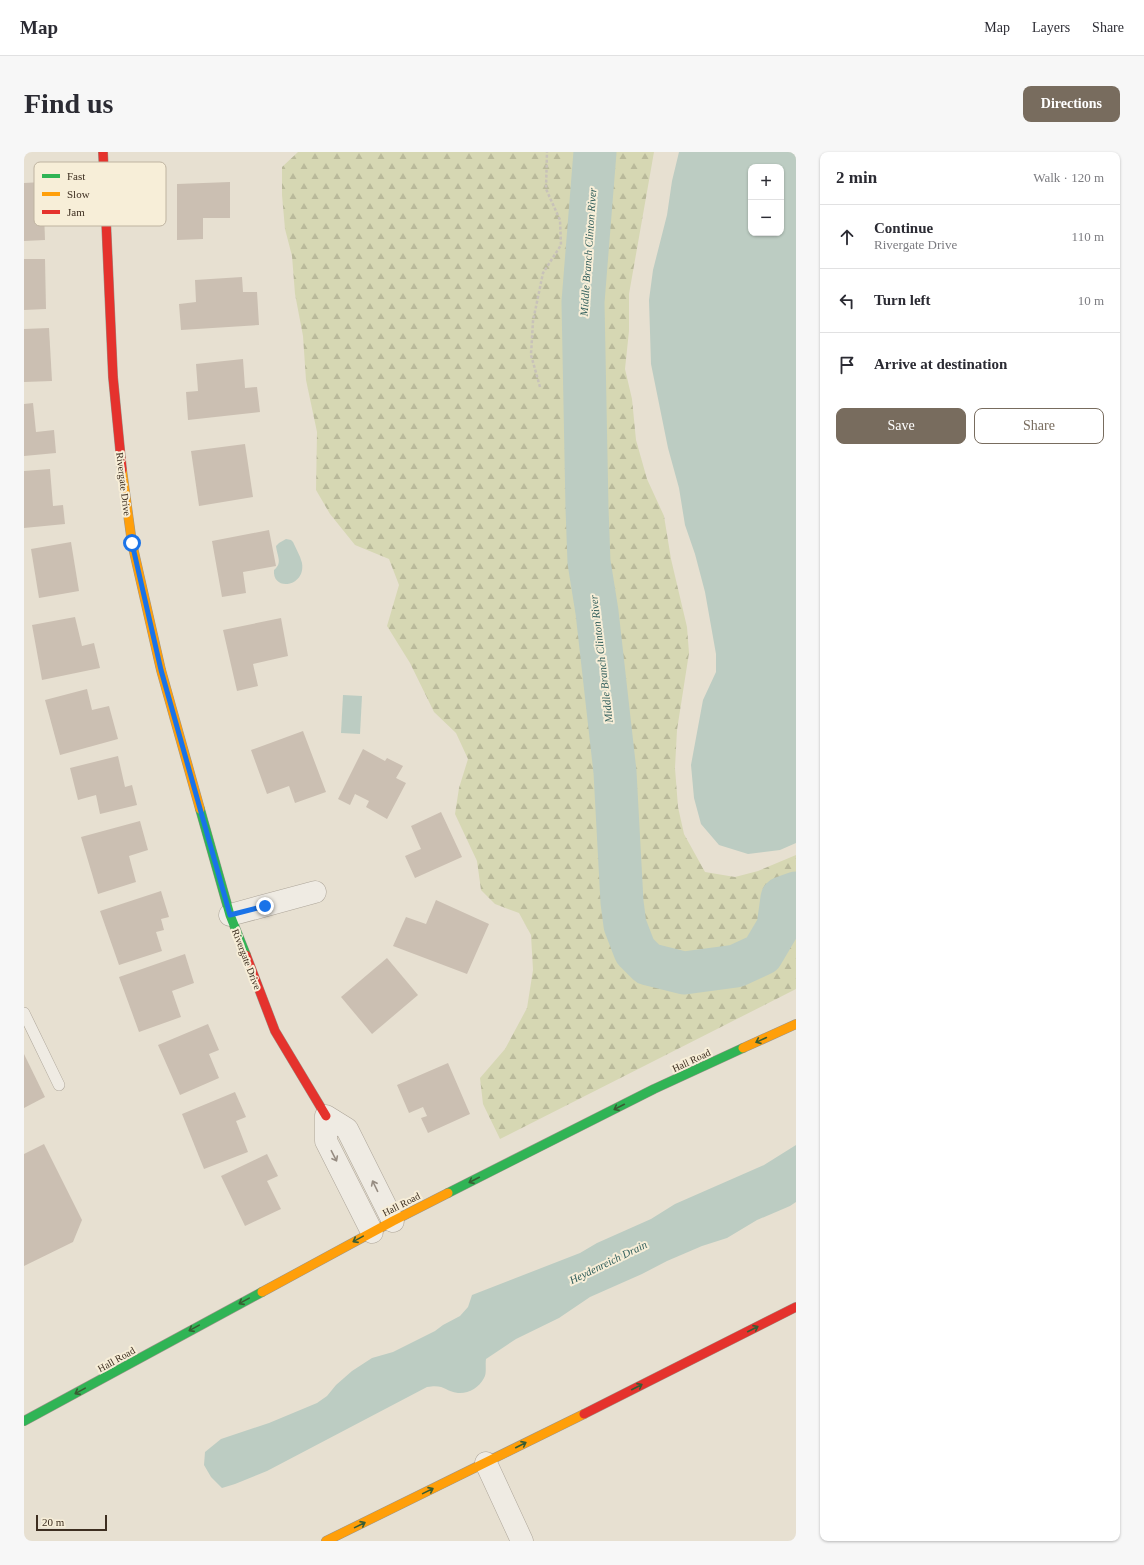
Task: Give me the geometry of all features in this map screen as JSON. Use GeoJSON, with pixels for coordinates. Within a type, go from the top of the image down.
{"type":"FeatureCollection","features":[{"type":"Feature","properties":{"kind":"main road","name":"Rivergate Drive"},"geometry":{"type":"LineString","coordinates":[[103,152],[103,162]]}},
{"type":"Feature","properties":{"kind":"main road","name":"Rivergate Drive"},"geometry":{"type":"LineString","coordinates":[[106,226],[113,377],[123,486],[132,543],[161,670],[230,915],[275,1032],[326,1116]]}},
{"type":"Feature","properties":{"kind":"main road","name":"Hall Road"},"geometry":{"type":"LineString","coordinates":[[24,1421],[393,1220],[654,1090],[796,1024]]}},
{"type":"Feature","properties":{"kind":"main road"},"geometry":{"type":"LineString","coordinates":[[326,1541],[486,1463],[796,1307]]}},
{"type":"Feature","properties":{"kind":"main road"},"geometry":{"type":"LineString","coordinates":[[24,1427],[33,1416]]}},
{"type":"Feature","properties":{"kind":"street"},"geometry":{"type":"LineString","coordinates":[[230,915],[315,892]]}},
{"type":"Feature","properties":{"kind":"street"},"geometry":{"type":"LineString","coordinates":[[326,1116],[326,1141],[372,1232]]}},
{"type":"Feature","properties":{"kind":"street","name":"Rivergate Drive"},"geometry":{"type":"LineString","coordinates":[[326,1116],[347,1129],[393,1220]]}},
{"type":"Feature","properties":{"kind":"street"},"geometry":{"type":"LineString","coordinates":[[486,1463],[522,1541]]}},
{"type":"Feature","properties":{"kind":"lane"},"geometry":{"type":"LineString","coordinates":[[24,1013],[59,1085]]}},
{"type":"Feature","properties":{"kind":"path"},"geometry":{"type":"LineString","coordinates":[[540,387],[531,355],[532,321],[543,273],[561,245],[560,220],[546,189],[547,152]]}},
{"type":"Feature","properties":{"kind":"green space"},"geometry":{"type":"Polygon","coordinates":[[[298,152],[654,152],[629,294],[629,331],[625,369],[632,399],[636,440],[647,479],[664,516],[671,559],[687,627],[689,653],[677,730],[675,768],[678,807],[684,834],[705,872],[735,877],[758,871],[796,855],[796,989],[500,1139],[483,1104],[480,1078],[505,1049],[527,1008],[533,970],[531,935],[519,913],[495,904],[481,890],[477,861],[455,814],[459,788],[468,759],[456,733],[434,712],[410,663],[387,626],[399,585],[389,559],[355,545],[330,514],[316,490],[317,432],[306,380],[303,336],[295,294],[292,256],[285,229],[282,195],[282,167],[298,152]]]}},
{"type":"Feature","properties":{"kind":"water"},"geometry":{"type":"Polygon","coordinates":[[[679,152],[796,152],[796,843],[780,850],[748,854],[719,845],[701,824],[694,798],[691,765],[703,700],[716,672],[716,654],[705,592],[695,554],[685,525],[679,488],[668,448],[651,364],[649,300],[653,270],[667,215],[672,181],[679,152]]]}},
{"type":"Feature","properties":{"kind":"water"},"geometry":{"type":"Polygon","coordinates":[[[286,539],[293,542],[302,563],[302,571],[294,582],[283,584],[278,582],[275,577],[274,570],[279,562],[276,546],[286,539]]]}},
{"type":"Feature","properties":{"kind":"water"},"geometry":{"type":"Polygon","coordinates":[[[343,695],[362,696],[360,734],[341,733],[343,695]]]}},
{"type":"Feature","properties":{"kind":"water","name":"Heydenreich Drain"},"geometry":{"type":"Polygon","coordinates":[[[796,1145],[796,1202],[757,1220],[727,1238],[702,1246],[667,1261],[590,1297],[559,1318],[516,1339],[486,1359],[485,1376],[482,1382],[473,1390],[458,1393],[437,1386],[427,1387],[267,1471],[222,1488],[211,1477],[204,1465],[205,1452],[221,1439],[269,1423],[317,1403],[327,1396],[336,1385],[352,1371],[372,1358],[393,1352],[435,1331],[460,1316],[468,1307],[472,1295],[580,1253],[597,1243],[651,1219],[675,1204],[764,1165],[796,1145]]]}},
{"type":"Feature","properties":{"kind":"building"},"geometry":{"type":"Polygon","coordinates":[[[34,182],[34,226],[45,226],[45,240],[24,241],[24,183],[34,182]]]}},
{"type":"Feature","properties":{"kind":"building"},"geometry":{"type":"Polygon","coordinates":[[[230,182],[230,218],[203,218],[203,239],[177,240],[177,184],[230,182]]]}},
{"type":"Feature","properties":{"kind":"building"},"geometry":{"type":"Polygon","coordinates":[[[24,259],[45,259],[46,309],[24,310],[24,259]]]}},
{"type":"Feature","properties":{"kind":"building"},"geometry":{"type":"Polygon","coordinates":[[[242,277],[243,292],[257,292],[259,325],[181,330],[179,304],[196,302],[195,280],[242,277]]]}},
{"type":"Feature","properties":{"kind":"building"},"geometry":{"type":"Polygon","coordinates":[[[49,328],[52,381],[24,382],[24,329],[49,328]]]}},
{"type":"Feature","properties":{"kind":"building"},"geometry":{"type":"Polygon","coordinates":[[[243,359],[245,388],[257,387],[260,412],[188,420],[186,392],[198,391],[196,364],[243,359]]]}},
{"type":"Feature","properties":{"kind":"building"},"geometry":{"type":"Polygon","coordinates":[[[33,403],[36,432],[54,430],[56,453],[24,456],[24,404],[33,403]]]}},
{"type":"Feature","properties":{"kind":"building"},"geometry":{"type":"Polygon","coordinates":[[[245,444],[253,497],[199,506],[191,451],[245,444]]]}},
{"type":"Feature","properties":{"kind":"building"},"geometry":{"type":"Polygon","coordinates":[[[50,469],[53,506],[63,505],[65,524],[24,528],[24,471],[50,469]]]}},
{"type":"Feature","properties":{"kind":"building"},"geometry":{"type":"Polygon","coordinates":[[[269,530],[276,566],[243,572],[246,593],[222,597],[212,541],[269,530]]]}},
{"type":"Feature","properties":{"kind":"building"},"geometry":{"type":"Polygon","coordinates":[[[71,542],[79,591],[39,598],[31,549],[71,542]]]}},
{"type":"Feature","properties":{"kind":"building"},"geometry":{"type":"Polygon","coordinates":[[[75,617],[82,646],[94,643],[100,668],[42,680],[32,625],[75,617]]]}},
{"type":"Feature","properties":{"kind":"building"},"geometry":{"type":"Polygon","coordinates":[[[281,618],[288,656],[253,664],[258,686],[237,691],[223,630],[281,618]]]}},
{"type":"Feature","properties":{"kind":"building"},"geometry":{"type":"Polygon","coordinates":[[[87,689],[92,710],[109,706],[118,739],[60,755],[45,700],[87,689]]]}},
{"type":"Feature","properties":{"kind":"building"},"geometry":{"type":"Polygon","coordinates":[[[303,731],[326,792],[295,803],[289,786],[267,794],[251,750],[303,731]]]}},
{"type":"Feature","properties":{"kind":"building"},"geometry":{"type":"Polygon","coordinates":[[[363,749],[385,761],[387,758],[403,766],[396,778],[406,783],[387,819],[366,807],[369,801],[355,794],[350,805],[338,799],[363,749]]]}},
{"type":"Feature","properties":{"kind":"building"},"geometry":{"type":"Polygon","coordinates":[[[118,756],[125,787],[132,785],[137,805],[100,814],[96,795],[78,800],[70,768],[118,756]]]}},
{"type":"Feature","properties":{"kind":"building"},"geometry":{"type":"Polygon","coordinates":[[[441,812],[462,857],[415,878],[405,856],[421,849],[411,826],[441,812]]]}},
{"type":"Feature","properties":{"kind":"building"},"geometry":{"type":"Polygon","coordinates":[[[140,821],[148,850],[129,856],[136,882],[98,894],[81,837],[140,821]]]}},
{"type":"Feature","properties":{"kind":"building"},"geometry":{"type":"Polygon","coordinates":[[[161,891],[169,917],[161,919],[164,930],[156,932],[162,951],[119,965],[100,911],[161,891]]]}},
{"type":"Feature","properties":{"kind":"building"},"geometry":{"type":"Polygon","coordinates":[[[436,900],[489,924],[467,974],[393,946],[406,917],[426,924],[436,900]]]}},
{"type":"Feature","properties":{"kind":"building"},"geometry":{"type":"Polygon","coordinates":[[[185,954],[194,983],[172,991],[181,1017],[139,1032],[119,977],[185,954]]]}},
{"type":"Feature","properties":{"kind":"building"},"geometry":{"type":"Polygon","coordinates":[[[387,958],[418,995],[372,1034],[341,997],[387,958]]]}},
{"type":"Feature","properties":{"kind":"building"},"geometry":{"type":"Polygon","coordinates":[[[208,1024],[219,1050],[209,1054],[219,1078],[180,1095],[158,1045],[208,1024]]]}},
{"type":"Feature","properties":{"kind":"building"},"geometry":{"type":"Polygon","coordinates":[[[24,1054],[45,1097],[24,1108],[24,1054]]]}},
{"type":"Feature","properties":{"kind":"building"},"geometry":{"type":"Polygon","coordinates":[[[448,1063],[470,1114],[428,1133],[421,1118],[427,1116],[423,1107],[409,1113],[397,1085],[448,1063]]]}},
{"type":"Feature","properties":{"kind":"building"},"geometry":{"type":"Polygon","coordinates":[[[235,1092],[246,1117],[236,1121],[248,1152],[204,1169],[182,1114],[235,1092]]]}},
{"type":"Feature","properties":{"kind":"building"},"geometry":{"type":"Polygon","coordinates":[[[44,1144],[82,1220],[73,1242],[24,1266],[24,1154],[44,1144]]]}},
{"type":"Feature","properties":{"kind":"building"},"geometry":{"type":"Polygon","coordinates":[[[267,1154],[278,1176],[267,1181],[281,1209],[245,1226],[221,1176],[267,1154]]]}},
{"type":"Feature","properties":{"kind":"waterway","name":"Middle Branch Clinton River"},"geometry":{"type":"LineString","coordinates":[[595,152],[583,302],[589,562],[597,612],[615,772],[622,902],[625,925],[635,951],[648,964],[684,973],[736,966],[762,954],[778,927],[782,898],[796,893]]}},
{"type":"Feature","properties":{"kind":"traffic: fast"},"geometry":{"type":"LineString","coordinates":[[200,809],[230,915],[246,955]]}},
{"type":"Feature","properties":{"kind":"traffic: fast"},"geometry":{"type":"LineString","coordinates":[[448,1193],[654,1089],[743,1048]]}},
{"type":"Feature","properties":{"kind":"traffic: fast"},"geometry":{"type":"LineString","coordinates":[[24,1421],[262,1292]]}},
{"type":"Feature","properties":{"kind":"traffic: slow"},"geometry":{"type":"LineString","coordinates":[[122,470],[132,543],[161,670],[200,809]]}},
{"type":"Feature","properties":{"kind":"traffic: slow"},"geometry":{"type":"LineString","coordinates":[[743,1048],[796,1024]]}},
{"type":"Feature","properties":{"kind":"traffic: slow"},"geometry":{"type":"LineString","coordinates":[[262,1292],[448,1193]]}},
{"type":"Feature","properties":{"kind":"traffic: slow"},"geometry":{"type":"LineString","coordinates":[[326,1541],[584,1414]]}},
{"type":"Feature","properties":{"kind":"traffic: jam"},"geometry":{"type":"LineString","coordinates":[[103,152],[103,162]]}},
{"type":"Feature","properties":{"kind":"traffic: jam"},"geometry":{"type":"LineString","coordinates":[[106,226],[113,377],[122,470]]}},
{"type":"Feature","properties":{"kind":"traffic: jam"},"geometry":{"type":"LineString","coordinates":[[246,955],[275,1031],[326,1116]]}},
{"type":"Feature","properties":{"kind":"traffic: jam"},"geometry":{"type":"LineString","coordinates":[[584,1414],[796,1307]]}},
{"type":"Feature","properties":{"kind":"route"},"geometry":{"type":"LineString","coordinates":[[132,543],[161,670],[230,915],[265,906]]}}]}
